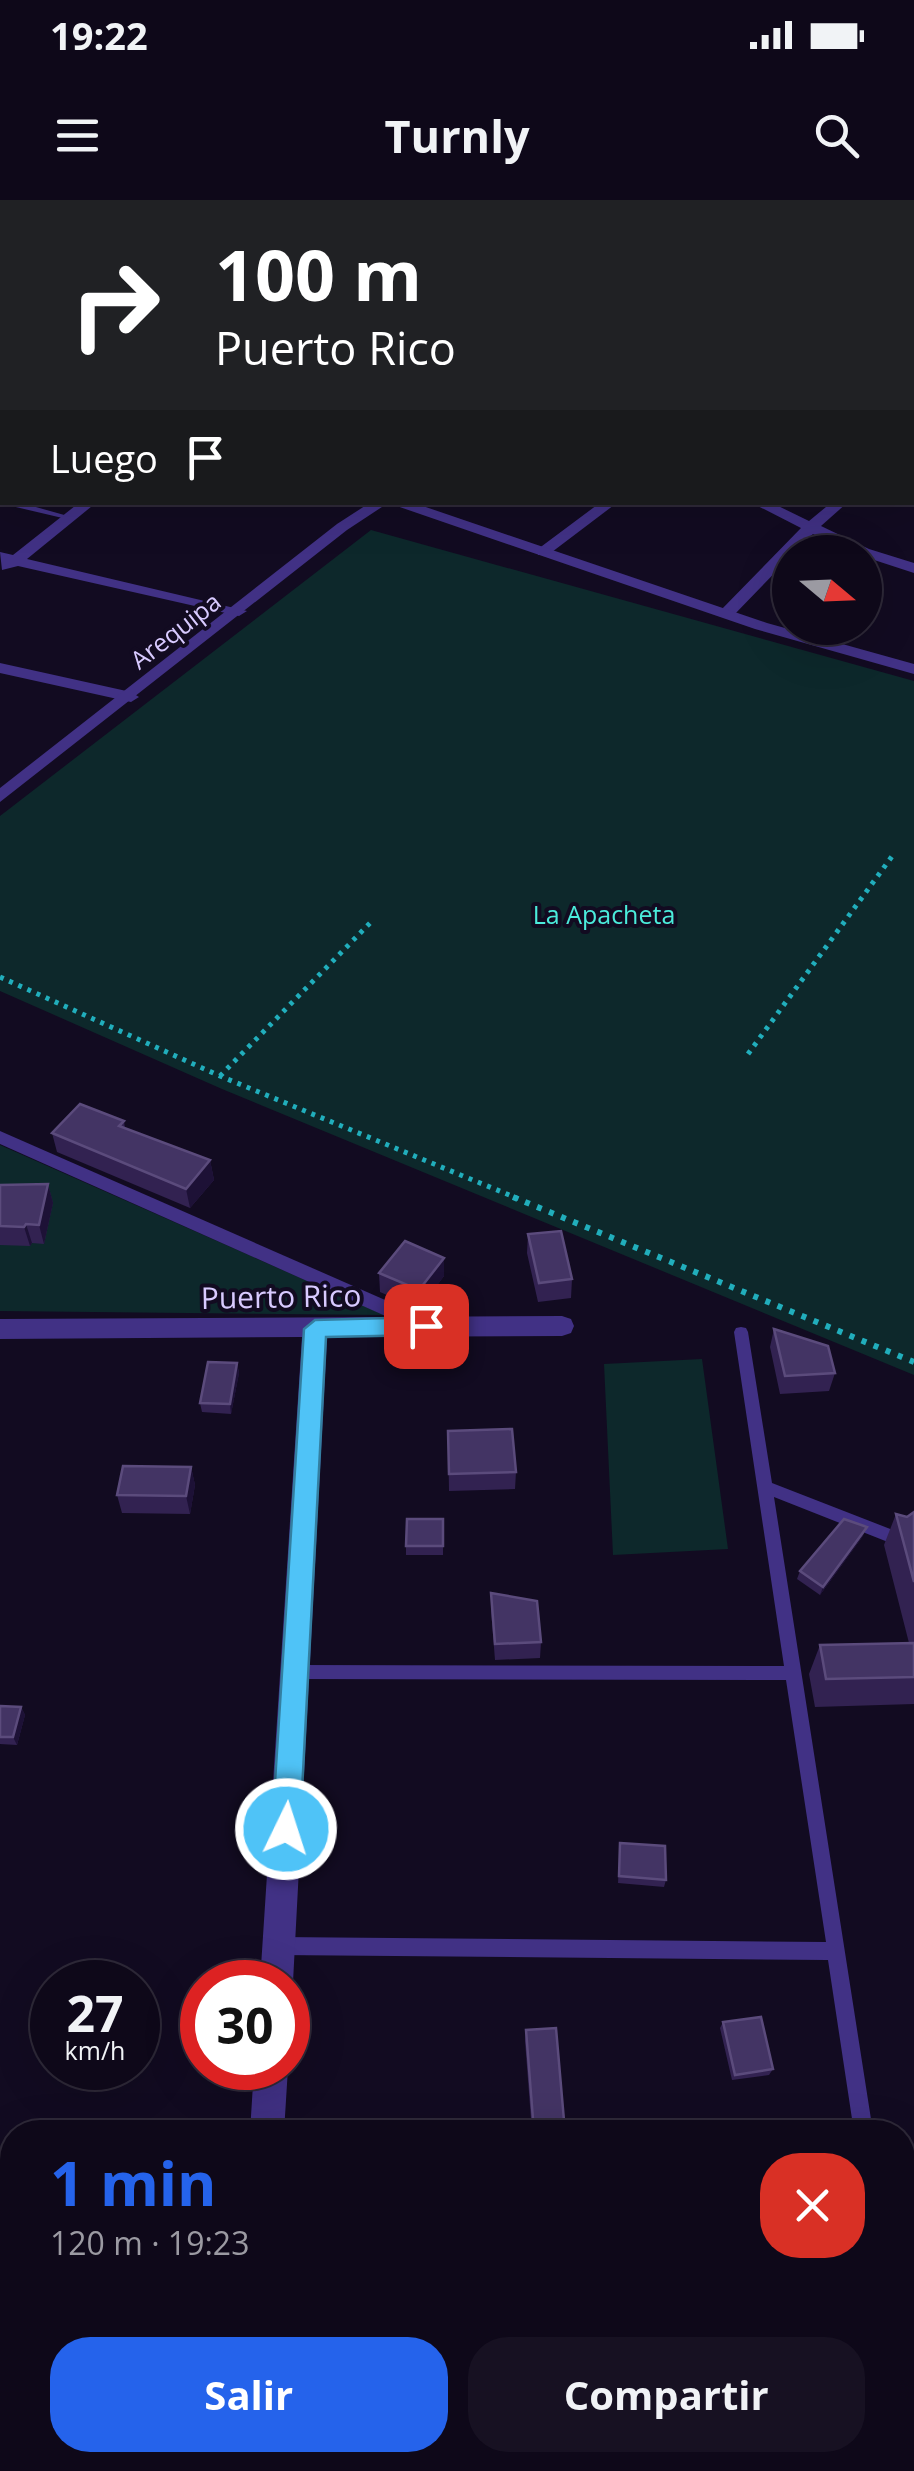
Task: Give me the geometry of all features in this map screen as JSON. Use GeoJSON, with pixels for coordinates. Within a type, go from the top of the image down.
{"type":"FeatureCollection","features":[{"type":"Feature","properties":{"kind":"street"},"geometry":{"type":"LineString","coordinates":[[0,572],[8,559],[86,505]]}},
{"type":"Feature","properties":{"kind":"street","name":"Arequipa"},"geometry":{"type":"LineString","coordinates":[[0,797],[342,528],[377,505]]}},
{"type":"Feature","properties":{"kind":"street"},"geometry":{"type":"LineString","coordinates":[[405,505],[726,614],[914,669]]}},
{"type":"Feature","properties":{"kind":"street"},"geometry":{"type":"LineString","coordinates":[[543,552],[607,505]]}},
{"type":"Feature","properties":{"kind":"street"},"geometry":{"type":"LineString","coordinates":[[763,505],[810,528],[914,568]]}},
{"type":"Feature","properties":{"kind":"street"},"geometry":{"type":"LineString","coordinates":[[726,614],[837,505]]}},
{"type":"Feature","properties":{"kind":"street"},"geometry":{"type":"LineString","coordinates":[[8,559],[239,612]]}},
{"type":"Feature","properties":{"kind":"street"},"geometry":{"type":"LineString","coordinates":[[0,668],[131,697]]}},
{"type":"Feature","properties":{"kind":"street"},"geometry":{"type":"LineString","coordinates":[[0,1138],[426,1326]]}},
{"type":"Feature","properties":{"kind":"street","name":"Puerto Rico"},"geometry":{"type":"LineString","coordinates":[[0,1330],[562,1326]]}},
{"type":"Feature","properties":{"kind":"street"},"geometry":{"type":"LineString","coordinates":[[277,1960],[315,1329]]}},
{"type":"Feature","properties":{"kind":"street"},"geometry":{"type":"LineString","coordinates":[[268,2120],[270,2090]]}},
{"type":"Feature","properties":{"kind":"lane"},"geometry":{"type":"LineString","coordinates":[[16,505],[71,518]]}},
{"type":"Feature","properties":{"kind":"lane"},"geometry":{"type":"LineString","coordinates":[[741,1332],[862,2120]]}},
{"type":"Feature","properties":{"kind":"lane"},"geometry":{"type":"LineString","coordinates":[[765,1488],[893,1537]]}},
{"type":"Feature","properties":{"kind":"lane"},"geometry":{"type":"LineString","coordinates":[[296,1672],[794,1673]]}},
{"type":"Feature","properties":{"kind":"lane"},"geometry":{"type":"LineString","coordinates":[[278,1946],[836,1951]]}},
{"type":"Feature","properties":{"kind":"path"},"geometry":{"type":"LineString","coordinates":[[748,1054],[893,855]]}},
{"type":"Feature","properties":{"kind":"path"},"geometry":{"type":"LineString","coordinates":[[220,1076],[374,919]]}},
{"type":"Feature","properties":{"kind":"path"},"geometry":{"type":"LineString","coordinates":[[0,976],[220,1076],[914,1362]]}},
{"type":"Feature","properties":{"kind":"green space","name":"La Apacheta"},"geometry":{"type":"Polygon","coordinates":[[[371,530],[772,642],[772,645],[785,645],[914,681],[914,1375],[222,1089],[0,991],[0,816],[371,530]]]}},
{"type":"Feature","properties":{"kind":"green space"},"geometry":{"type":"Polygon","coordinates":[[[0,1145],[384,1315],[0,1311],[0,1145]]]}},
{"type":"Feature","properties":{"kind":"green space"},"geometry":{"type":"Polygon","coordinates":[[[702,1359],[728,1549],[613,1555],[604,1364],[702,1359]]]}},
{"type":"Feature","properties":{"kind":"building"},"geometry":{"type":"Polygon","coordinates":[[[80,1104],[124,1121],[119,1126],[210,1160],[186,1189],[52,1133],[80,1104]]]}},
{"type":"Feature","properties":{"kind":"building"},"geometry":{"type":"Polygon","coordinates":[[[48,1184],[39,1225],[0,1226],[0,1185],[48,1184]]]}},
{"type":"Feature","properties":{"kind":"building"},"geometry":{"type":"Polygon","coordinates":[[[561,1231],[572,1279],[539,1283],[528,1234],[561,1231]]]}},
{"type":"Feature","properties":{"kind":"building"},"geometry":{"type":"Polygon","coordinates":[[[405,1241],[444,1258],[419,1290],[379,1273],[405,1241]]]}},
{"type":"Feature","properties":{"kind":"building"},"geometry":{"type":"Polygon","coordinates":[[[774,1329],[828,1346],[835,1373],[785,1376],[774,1329]]]}},
{"type":"Feature","properties":{"kind":"building"},"geometry":{"type":"Polygon","coordinates":[[[208,1362],[237,1363],[230,1404],[200,1403],[208,1362]]]}},
{"type":"Feature","properties":{"kind":"building"},"geometry":{"type":"Polygon","coordinates":[[[512,1429],[516,1472],[449,1474],[448,1431],[512,1429]]]}},
{"type":"Feature","properties":{"kind":"building"},"geometry":{"type":"Polygon","coordinates":[[[123,1466],[191,1467],[186,1496],[117,1495],[123,1466]]]}},
{"type":"Feature","properties":{"kind":"building"},"geometry":{"type":"Polygon","coordinates":[[[914,1512],[914,1582],[896,1514],[907,1517],[914,1512]]]}},
{"type":"Feature","properties":{"kind":"building"},"geometry":{"type":"Polygon","coordinates":[[[407,1519],[443,1519],[443,1546],[406,1546],[407,1519]]]}},
{"type":"Feature","properties":{"kind":"building"},"geometry":{"type":"Polygon","coordinates":[[[844,1519],[867,1527],[823,1587],[800,1571],[844,1519]]]}},
{"type":"Feature","properties":{"kind":"building"},"geometry":{"type":"Polygon","coordinates":[[[491,1593],[537,1601],[541,1642],[495,1644],[491,1593]]]}},
{"type":"Feature","properties":{"kind":"building"},"geometry":{"type":"Polygon","coordinates":[[[914,1643],[914,1677],[826,1679],[820,1645],[914,1643]]]}},
{"type":"Feature","properties":{"kind":"building"},"geometry":{"type":"Polygon","coordinates":[[[0,1706],[21,1707],[13,1737],[0,1737],[0,1706]]]}},
{"type":"Feature","properties":{"kind":"building"},"geometry":{"type":"Polygon","coordinates":[[[620,1843],[665,1846],[666,1880],[619,1876],[620,1843]]]}},
{"type":"Feature","properties":{"kind":"building"},"geometry":{"type":"Polygon","coordinates":[[[761,2017],[773,2069],[735,2075],[723,2022],[761,2017]]]}},
{"type":"Feature","properties":{"kind":"building"},"geometry":{"type":"Polygon","coordinates":[[[556,2028],[564,2120],[533,2120],[526,2030],[556,2028]]]}},
{"type":"Feature","properties":{"kind":"route"},"geometry":{"type":"LineString","coordinates":[[286,1829],[315,1329],[426,1326]]}}]}
